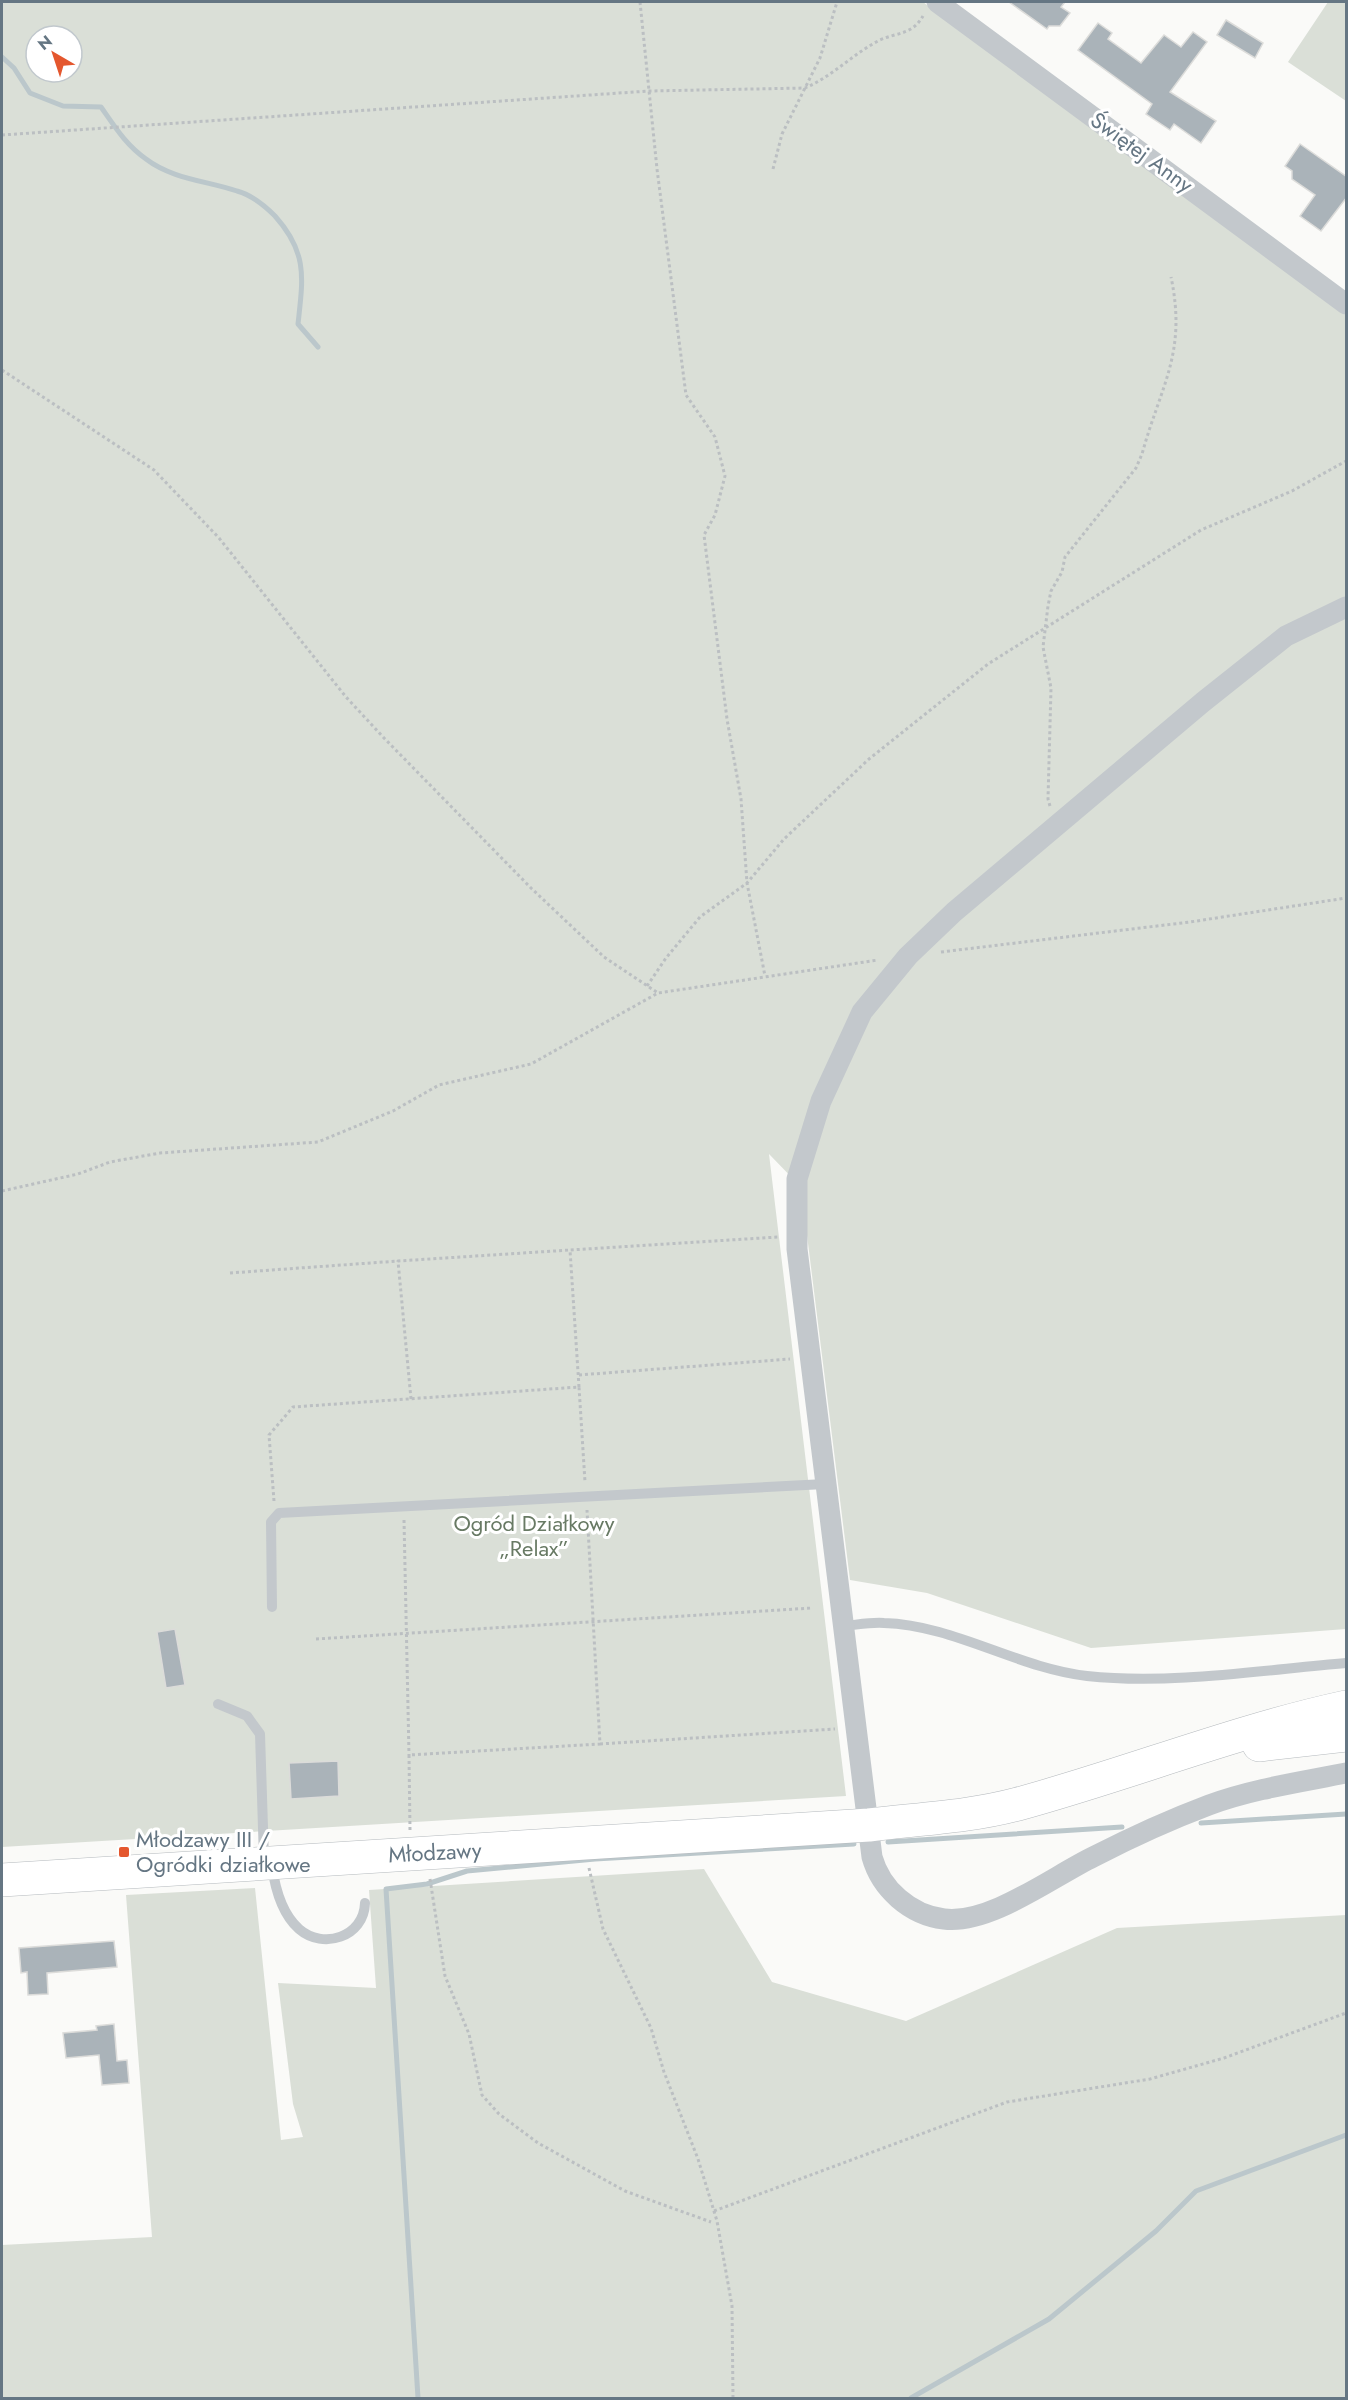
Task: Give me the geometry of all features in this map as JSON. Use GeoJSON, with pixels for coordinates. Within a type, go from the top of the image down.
{"type":"FeatureCollection","features":[{"type":"Feature","properties":{"kind":"main road"},"geometry":{"type":"LineString","coordinates":[[1192,1752],[1284,1720],[1347,1707]]}},
{"type":"Feature","properties":{"kind":"main road"},"geometry":{"type":"LineString","coordinates":[[1192,1752],[1347,1735]]}},
{"type":"Feature","properties":{"kind":"main road","name":"Młodzawy"},"geometry":{"type":"LineString","coordinates":[[2,1880],[267,1863],[420,1862],[583,1844],[869,1825],[982,1812],[1192,1752]]}},
{"type":"Feature","properties":{"kind":"street","name":"Świętej Anny"},"geometry":{"type":"LineString","coordinates":[[932,5],[1347,304]]}},
{"type":"Feature","properties":{"kind":"street"},"geometry":{"type":"LineString","coordinates":[[1347,607],[1286,636],[1203,702],[954,912],[908,956],[862,1012],[821,1101],[797,1179],[796,1249],[869,1825],[876,1871],[886,1887],[914,1910],[944,1919],[980,1916],[1092,1857],[1211,1804],[1292,1783],[1347,1773]]}},
{"type":"Feature","properties":{"kind":"lane"},"geometry":{"type":"LineString","coordinates":[[272,1607],[271,1522],[275,1515],[825,1484]]}},
{"type":"Feature","properties":{"kind":"lane"},"geometry":{"type":"LineString","coordinates":[[843,1626],[884,1623],[910,1626],[943,1634],[1046,1668],[1086,1676],[1177,1676],[1347,1663]]}},
{"type":"Feature","properties":{"kind":"lane"},"geometry":{"type":"LineString","coordinates":[[218,1704],[248,1716],[260,1734],[267,1863],[289,1917],[300,1930],[315,1937],[336,1938],[350,1933],[364,1917],[365,1903]]}},
{"type":"Feature","properties":{"kind":"path"},"geometry":{"type":"LineString","coordinates":[[640,2],[686,395],[715,437],[725,476],[715,515],[704,535],[727,719],[741,799],[747,883],[765,976]]}},
{"type":"Feature","properties":{"kind":"path"},"geometry":{"type":"LineString","coordinates":[[773,169],[782,134],[820,58],[837,2]]}},
{"type":"Feature","properties":{"kind":"path"},"geometry":{"type":"LineString","coordinates":[[2,135],[650,91],[805,88],[822,81],[881,40],[903,35],[918,25],[932,5]]}},
{"type":"Feature","properties":{"kind":"path"},"geometry":{"type":"LineString","coordinates":[[1061,822],[1053,813],[1048,799],[1051,688],[1043,647],[1051,591],[1062,572],[1065,556],[1136,468],[1169,377],[1176,336],[1177,310],[1170,277]]}},
{"type":"Feature","properties":{"kind":"path"},"geometry":{"type":"LineString","coordinates":[[2,370],[154,470],[219,538],[346,697],[384,738],[531,888],[604,957],[658,993]]}},
{"type":"Feature","properties":{"kind":"path"},"geometry":{"type":"LineString","coordinates":[[647,986],[666,958],[700,917],[747,883],[784,838],[869,759],[988,664],[1201,530],[1292,491],[1347,461]]}},
{"type":"Feature","properties":{"kind":"path"},"geometry":{"type":"LineString","coordinates":[[2,1191],[78,1174],[110,1162],[159,1154],[318,1142],[393,1111],[439,1085],[531,1064],[658,993],[908,956],[1190,922],[1347,898]]}},
{"type":"Feature","properties":{"kind":"path"},"geometry":{"type":"LineString","coordinates":[[230,1273],[779,1237]]}},
{"type":"Feature","properties":{"kind":"path"},"geometry":{"type":"LineString","coordinates":[[570,1250],[600,1744]]}},
{"type":"Feature","properties":{"kind":"path"},"geometry":{"type":"LineString","coordinates":[[398,1261],[411,1399]]}},
{"type":"Feature","properties":{"kind":"path"},"geometry":{"type":"LineString","coordinates":[[579,1375],[790,1359]]}},
{"type":"Feature","properties":{"kind":"path"},"geometry":{"type":"LineString","coordinates":[[275,1515],[269,1435],[293,1407],[579,1387]]}},
{"type":"Feature","properties":{"kind":"path"},"geometry":{"type":"LineString","coordinates":[[403,1506],[409,1755],[420,1862],[445,1976],[469,2034],[482,2095],[499,2114],[538,2143],[625,2191],[711,2222]]}},
{"type":"Feature","properties":{"kind":"path"},"geometry":{"type":"LineString","coordinates":[[316,1639],[812,1608]]}},
{"type":"Feature","properties":{"kind":"path"},"geometry":{"type":"LineString","coordinates":[[409,1755],[835,1729]]}},
{"type":"Feature","properties":{"kind":"path"},"geometry":{"type":"LineString","coordinates":[[583,1844],[603,1929],[651,2028],[664,2072],[698,2159],[714,2211],[725,2259],[732,2306],[733,2398]]}},
{"type":"Feature","properties":{"kind":"path"},"geometry":{"type":"LineString","coordinates":[[714,2211],[1006,2102],[1150,2079],[1224,2058],[1347,2013]]}},
{"type":"Feature","properties":{"kind":"green space","name":"Ogród Działkowy „Relax”"},"geometry":{"type":"Polygon","coordinates":[[[2,2],[923,2],[1346,315],[1346,1629],[1091,1648],[927,1593],[850,1580],[801,1187],[769,1154],[846,1796],[2,1847],[2,2]]]}},
{"type":"Feature","properties":{"kind":"green space"},"geometry":{"type":"Polygon","coordinates":[[[1328,2],[1346,2],[1346,101],[1288,62],[1328,2]]]}},
{"type":"Feature","properties":{"kind":"green space"},"geometry":{"type":"Polygon","coordinates":[[[704,1869],[772,1982],[906,2021],[1117,1928],[1346,1915],[1346,2398],[2,2398],[2,2245],[152,2237],[126,1895],[255,1888],[281,2140],[303,2137],[293,2104],[278,1983],[376,1988],[369,1890],[704,1869]]]}},
{"type":"Feature","properties":{"kind":"building"},"geometry":{"type":"Polygon","coordinates":[[[1009,2],[1065,2],[1061,7],[1070,13],[1060,26],[1049,26],[1047,29],[1009,2]]]}},
{"type":"Feature","properties":{"kind":"building"},"geometry":{"type":"Polygon","coordinates":[[[1226,20],[1263,43],[1255,58],[1217,35],[1226,20]]]}},
{"type":"Feature","properties":{"kind":"building"},"geometry":{"type":"Polygon","coordinates":[[[1098,23],[1112,33],[1108,39],[1141,63],[1164,35],[1181,47],[1193,32],[1207,42],[1170,92],[1216,121],[1201,143],[1174,124],[1170,130],[1146,114],[1152,104],[1078,50],[1098,23]]]}},
{"type":"Feature","properties":{"kind":"building"},"geometry":{"type":"Polygon","coordinates":[[[1300,144],[1347,177],[1347,197],[1321,231],[1300,216],[1315,195],[1292,179],[1292,171],[1285,166],[1300,144]]]}},
{"type":"Feature","properties":{"kind":"building"},"geometry":{"type":"Polygon","coordinates":[[[175,1629],[185,1685],[166,1688],[157,1632],[175,1629]]]}},
{"type":"Feature","properties":{"kind":"building"},"geometry":{"type":"Polygon","coordinates":[[[338,1761],[339,1796],[291,1799],[289,1763],[338,1761]]]}},
{"type":"Feature","properties":{"kind":"building"},"geometry":{"type":"Polygon","coordinates":[[[114,1941],[117,1967],[47,1973],[48,1994],[28,1995],[27,1972],[21,1973],[19,1948],[114,1941]]]}},
{"type":"Feature","properties":{"kind":"building"},"geometry":{"type":"Polygon","coordinates":[[[114,2024],[117,2061],[127,2060],[129,2083],[102,2085],[99,2055],[66,2058],[63,2033],[97,2030],[96,2026],[114,2024]]]}},
{"type":"Feature","properties":{"kind":"waterway"},"geometry":{"type":"LineString","coordinates":[[2,57],[14,68],[30,93],[63,106],[101,107],[127,142],[156,166],[178,175],[248,195],[271,212],[286,229],[298,254],[302,279],[298,324],[318,347]]}},
{"type":"Feature","properties":{"kind":"waterway"},"geometry":{"type":"LineString","coordinates":[[1201,1823],[1346,1814]]}},
{"type":"Feature","properties":{"kind":"waterway"},"geometry":{"type":"LineString","coordinates":[[888,1842],[1122,1827]]}},
{"type":"Feature","properties":{"kind":"waterway"},"geometry":{"type":"LineString","coordinates":[[418,2398],[386,1889],[427,1884],[467,1871],[595,1859],[854,1844]]}},
{"type":"Feature","properties":{"kind":"waterway"},"geometry":{"type":"LineString","coordinates":[[911,2398],[1049,2319],[1156,2231],[1196,2191],[1346,2135]]}},
{"type":"Feature","properties":{"kind":"place","name":"Młodzawy III / Ogródki działkowe"},"geometry":{"type":"Point","coordinates":[124,1852]}}]}
